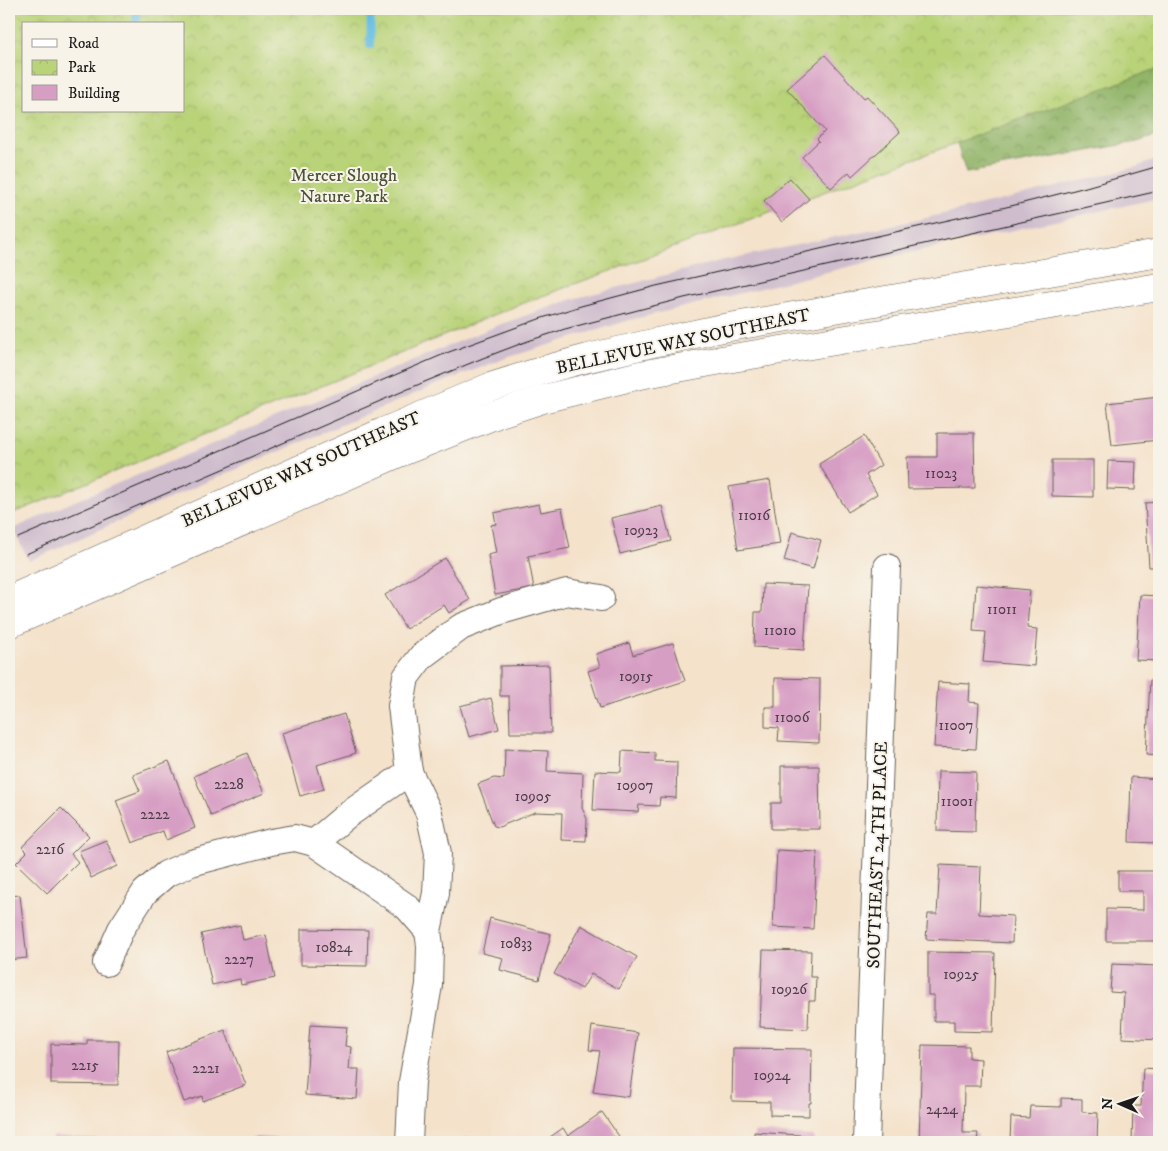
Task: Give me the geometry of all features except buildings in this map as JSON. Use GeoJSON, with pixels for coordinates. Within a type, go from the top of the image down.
{"type":"FeatureCollection","features":[{"type":"Feature","properties":{"kind":"main road","name":"BELLEVUE WAY SOUTHEAST"},"geometry":{"type":"LineString","coordinates":[[9,600],[448,404],[490,387],[544,370],[718,329],[1159,253]]}},
{"type":"Feature","properties":{"kind":"main road","name":"BELLEVUE WAY SOUTHEAST"},"geometry":{"type":"LineString","coordinates":[[9,624],[417,446],[500,412],[544,399],[640,375],[718,360],[1159,287]]}},
{"type":"Feature","properties":{"kind":"street","name":"SOUTHEAST 24TH PLACE"},"geometry":{"type":"LineString","coordinates":[[866,1142],[887,567]]}},
{"type":"Feature","properties":{"kind":"street"},"geometry":{"type":"LineString","coordinates":[[409,1142],[412,1082],[430,986],[428,931],[436,893],[438,853],[429,813],[409,772],[401,706],[406,678],[422,656],[461,627],[501,611],[566,592],[602,598]]}},
{"type":"Feature","properties":{"kind":"street"},"geometry":{"type":"LineString","coordinates":[[314,842],[346,816],[409,772]]}},
{"type":"Feature","properties":{"kind":"street"},"geometry":{"type":"LineString","coordinates":[[106,963],[121,929],[146,892],[166,874],[191,863],[271,842],[295,838],[314,842],[407,907],[428,931]]}},
{"type":"Feature","properties":{"kind":"shaded area"},"geometry":{"type":"Polygon","coordinates":[[[1159,159],[1159,198],[868,262],[630,320],[506,358],[445,381],[197,486],[29,561],[13,529],[68,504],[496,326],[573,299],[720,261],[926,218],[1024,195],[1136,167],[1159,159]]]}},
{"type":"Feature","properties":{"kind":"green space","name":"Mercer Slough Nature Park"},"geometry":{"type":"Polygon","coordinates":[[[9,9],[1159,9],[1159,68],[518,305],[9,515],[9,9]]]}},
{"type":"Feature","properties":{"kind":"green space"},"geometry":{"type":"Polygon","coordinates":[[[1159,9],[1159,135],[1137,142],[966,173],[953,130],[1159,9]]]}},
{"type":"Feature","properties":{"kind":"waterway"},"geometry":{"type":"LineString","coordinates":[[136,22],[137,9]]}},
{"type":"Feature","properties":{"kind":"waterway"},"geometry":{"type":"LineString","coordinates":[[370,45],[371,9]]}},
{"type":"Feature","properties":{"kind":"tram line"},"geometry":{"type":"LineString","coordinates":[[18,538],[449,352],[539,319],[656,286],[1015,205],[1159,166]]}},
{"type":"Feature","properties":{"kind":"tram line"},"geometry":{"type":"LineString","coordinates":[[26,554],[422,383],[528,341],[565,329],[684,298],[1159,191]]}}]}
